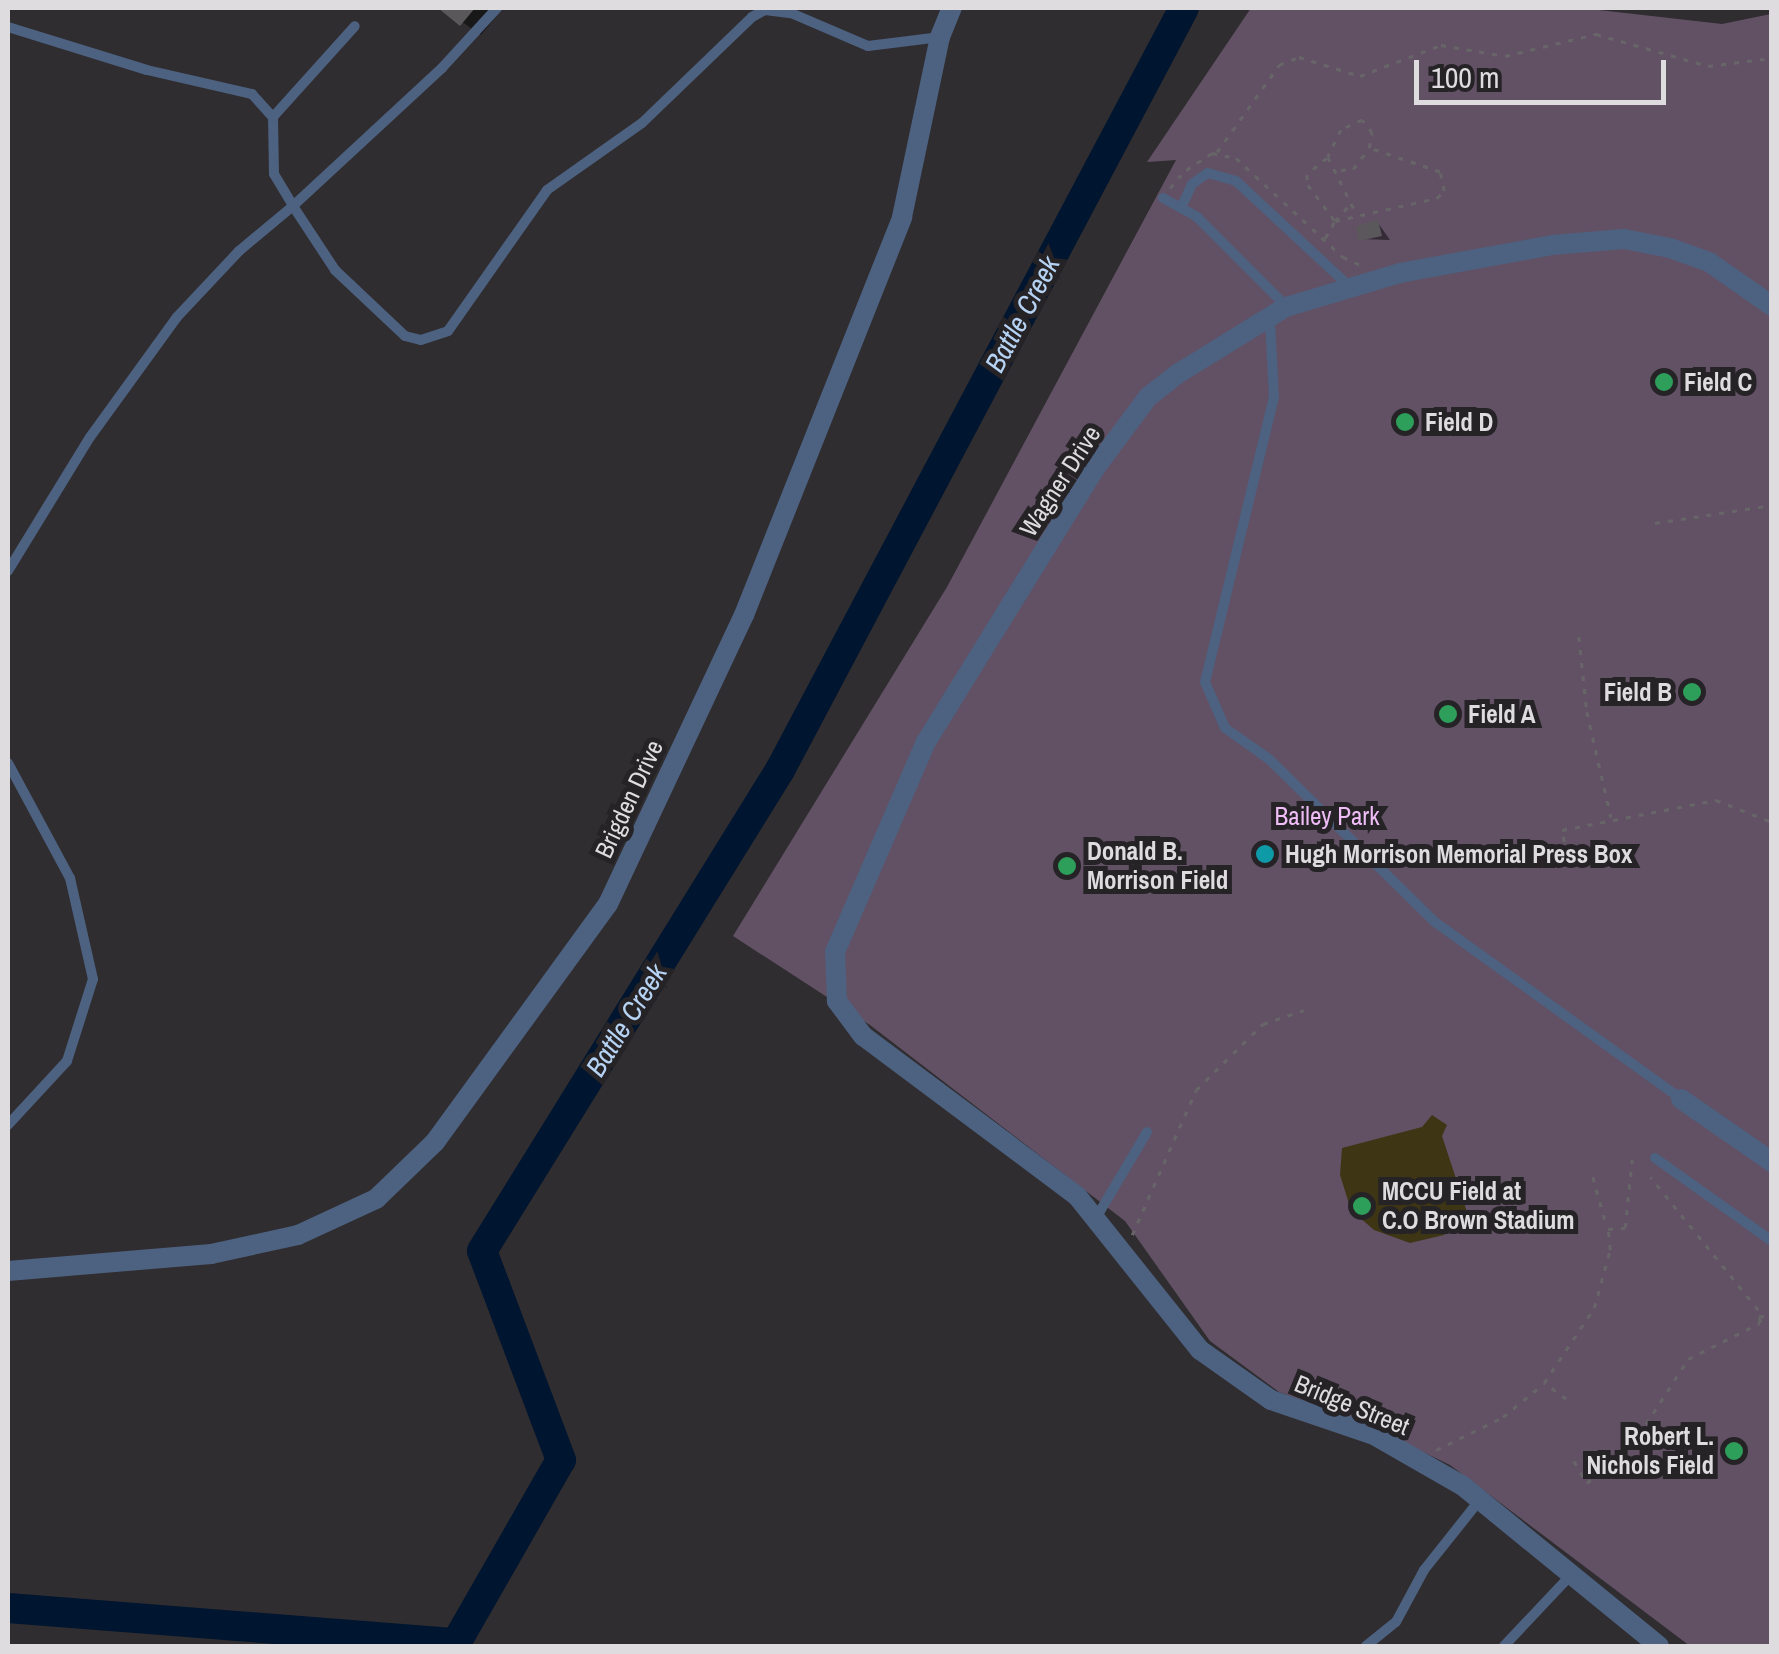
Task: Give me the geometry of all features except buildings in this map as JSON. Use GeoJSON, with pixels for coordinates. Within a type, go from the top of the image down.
{"type":"FeatureCollection","features":[{"type":"Feature","properties":{"kind":"street","name":"Brigden Drive"},"geometry":{"type":"LineString","coordinates":[[8,1271],[211,1254],[298,1235],[376,1199],[435,1142],[608,904],[744,615],[902,217],[940,37],[952,8]]}},
{"type":"Feature","properties":{"kind":"street","name":"Wagner Drive"},"geometry":{"type":"LineString","coordinates":[[1008,1144],[863,1036],[837,1001],[836,952],[926,742],[1096,467],[1148,398],[1217,348],[1270,322],[1286,307],[1348,286],[1504,254],[1624,239],[1709,262],[1772,306]]}},
{"type":"Feature","properties":{"kind":"street"},"geometry":{"type":"LineString","coordinates":[[1680,1098],[1772,1162]]}},
{"type":"Feature","properties":{"kind":"street","name":"Bridge Street"},"geometry":{"type":"LineString","coordinates":[[1008,1144],[1096,1218],[1126,1250],[1200,1350],[1236,1378],[1271,1400],[1374,1435],[1416,1459],[1478,1502],[1660,1646]]}},
{"type":"Feature","properties":{"kind":"lane"},"geometry":{"type":"LineString","coordinates":[[8,571],[90,437],[178,317],[239,251],[294,206],[450,60],[497,8]]}},
{"type":"Feature","properties":{"kind":"lane"},"geometry":{"type":"LineString","coordinates":[[8,27],[147,70],[236,88],[261,100],[273,118],[274,174],[335,270],[390,326],[405,336],[438,338],[459,320],[547,190],[642,123],[752,17],[766,10],[792,13],[868,46],[940,37]]}},
{"type":"Feature","properties":{"kind":"lane"},"geometry":{"type":"LineString","coordinates":[[273,118],[355,26]]}},
{"type":"Feature","properties":{"kind":"lane"},"geometry":{"type":"LineString","coordinates":[[1181,208],[1192,184],[1208,173],[1236,182],[1348,286]]}},
{"type":"Feature","properties":{"kind":"lane"},"geometry":{"type":"LineString","coordinates":[[1163,198],[1181,208],[1286,307]]}},
{"type":"Feature","properties":{"kind":"lane"},"geometry":{"type":"LineString","coordinates":[[1270,322],[1274,397],[1205,682],[1224,728],[1269,759],[1435,922],[1680,1098]]}},
{"type":"Feature","properties":{"kind":"lane"},"geometry":{"type":"LineString","coordinates":[[8,763],[70,878],[93,980],[67,1061],[8,1125]]}},
{"type":"Feature","properties":{"kind":"lane"},"geometry":{"type":"LineString","coordinates":[[1096,1218],[1147,1132]]}},
{"type":"Feature","properties":{"kind":"lane"},"geometry":{"type":"LineString","coordinates":[[1654,1158],[1772,1241]]}},
{"type":"Feature","properties":{"kind":"lane"},"geometry":{"type":"LineString","coordinates":[[1366,1646],[1396,1622],[1424,1570],[1478,1502]]}},
{"type":"Feature","properties":{"kind":"lane"},"geometry":{"type":"LineString","coordinates":[[1504,1646],[1570,1576]]}},
{"type":"Feature","properties":{"kind":"path"},"geometry":{"type":"LineString","coordinates":[[1217,152],[1279,65],[1299,57],[1360,76],[1442,45],[1505,56],[1596,34],[1708,66],[1772,58]]}},
{"type":"Feature","properties":{"kind":"path"},"geometry":{"type":"LineString","coordinates":[[1336,221],[1308,185],[1307,174],[1328,157],[1350,122],[1370,126],[1370,148],[1353,169],[1339,171]]}},
{"type":"Feature","properties":{"kind":"path"},"geometry":{"type":"LineString","coordinates":[[1336,221],[1438,198],[1444,191],[1440,172],[1370,148]]}},
{"type":"Feature","properties":{"kind":"path"},"geometry":{"type":"LineString","coordinates":[[1328,157],[1339,171],[1357,215]]}},
{"type":"Feature","properties":{"kind":"path"},"geometry":{"type":"LineString","coordinates":[[1325,238],[1352,203]]}},
{"type":"Feature","properties":{"kind":"path"},"geometry":{"type":"LineString","coordinates":[[1655,523],[1772,504]]}},
{"type":"Feature","properties":{"kind":"path"},"geometry":{"type":"LineString","coordinates":[[1579,637],[1587,712],[1611,820]]}},
{"type":"Feature","properties":{"kind":"path"},"geometry":{"type":"LineString","coordinates":[[1564,842],[1562,830],[1716,800],[1772,822]]}},
{"type":"Feature","properties":{"kind":"path"},"geometry":{"type":"LineString","coordinates":[[1281,859],[1372,860]]}},
{"type":"Feature","properties":{"kind":"path"},"geometry":{"type":"LineString","coordinates":[[1126,1250],[1196,1090],[1263,1024],[1304,1010]]}},
{"type":"Feature","properties":{"kind":"path"},"geometry":{"type":"LineString","coordinates":[[1608,1229],[1625,1228],[1632,1159]]}},
{"type":"Feature","properties":{"kind":"path"},"geometry":{"type":"LineString","coordinates":[[1416,1459],[1472,1436],[1544,1382],[1566,1359],[1594,1308],[1610,1250],[1593,1176]]}},
{"type":"Feature","properties":{"kind":"path"},"geometry":{"type":"LineString","coordinates":[[1574,1461],[1587,1483],[1619,1458],[1688,1359],[1760,1323],[1650,1177]]}},
{"type":"Feature","properties":{"kind":"path"},"geometry":{"type":"LineString","coordinates":[[1758,1316],[1772,1317]]}},
{"type":"Feature","properties":{"kind":"path"},"geometry":{"type":"LineString","coordinates":[[1544,1382],[1566,1399]]}},
{"type":"Feature","properties":{"kind":"green space","name":"Bailey Park"},"geometry":{"type":"Polygon","coordinates":[[[1251,8],[1581,8],[1722,24],[1771,14],[1771,1646],[1690,1646],[1450,1465],[1363,1423],[1279,1392],[1210,1341],[1125,1221],[870,1025],[733,936],[947,587],[1176,160],[1147,162],[1251,8]]]}},
{"type":"Feature","properties":{"kind":"sand"},"geometry":{"type":"Polygon","coordinates":[[[1432,1115],[1447,1125],[1442,1136],[1468,1215],[1444,1235],[1410,1243],[1374,1230],[1351,1210],[1340,1175],[1342,1148],[1422,1127],[1432,1115]]]}},
{"type":"Feature","properties":{"kind":"waterway","name":"Battle Creek"},"geometry":{"type":"LineString","coordinates":[[8,1608],[456,1643],[561,1460],[482,1251],[780,770],[1184,8]]}},
{"type":"Feature","properties":{"kind":"place","name":"Field C"},"geometry":{"type":"Point","coordinates":[1664,382]}},
{"type":"Feature","properties":{"kind":"place","name":"Field D"},"geometry":{"type":"Point","coordinates":[1405,422]}},
{"type":"Feature","properties":{"kind":"place","name":"Field B"},"geometry":{"type":"Point","coordinates":[1692,692]}},
{"type":"Feature","properties":{"kind":"place","name":"Field A"},"geometry":{"type":"Point","coordinates":[1448,714]}},
{"type":"Feature","properties":{"kind":"place","name":"Hugh Morrison Memorial Press Box"},"geometry":{"type":"Point","coordinates":[1265,854]}},
{"type":"Feature","properties":{"kind":"place","name":"Donald B. Morrison Field"},"geometry":{"type":"Point","coordinates":[1067,866]}},
{"type":"Feature","properties":{"kind":"place","name":"MCCU Field at C.O Brown Stadium"},"geometry":{"type":"Point","coordinates":[1362,1206]}},
{"type":"Feature","properties":{"kind":"place","name":"Robert L. Nichols Field"},"geometry":{"type":"Point","coordinates":[1734,1451]}}]}
